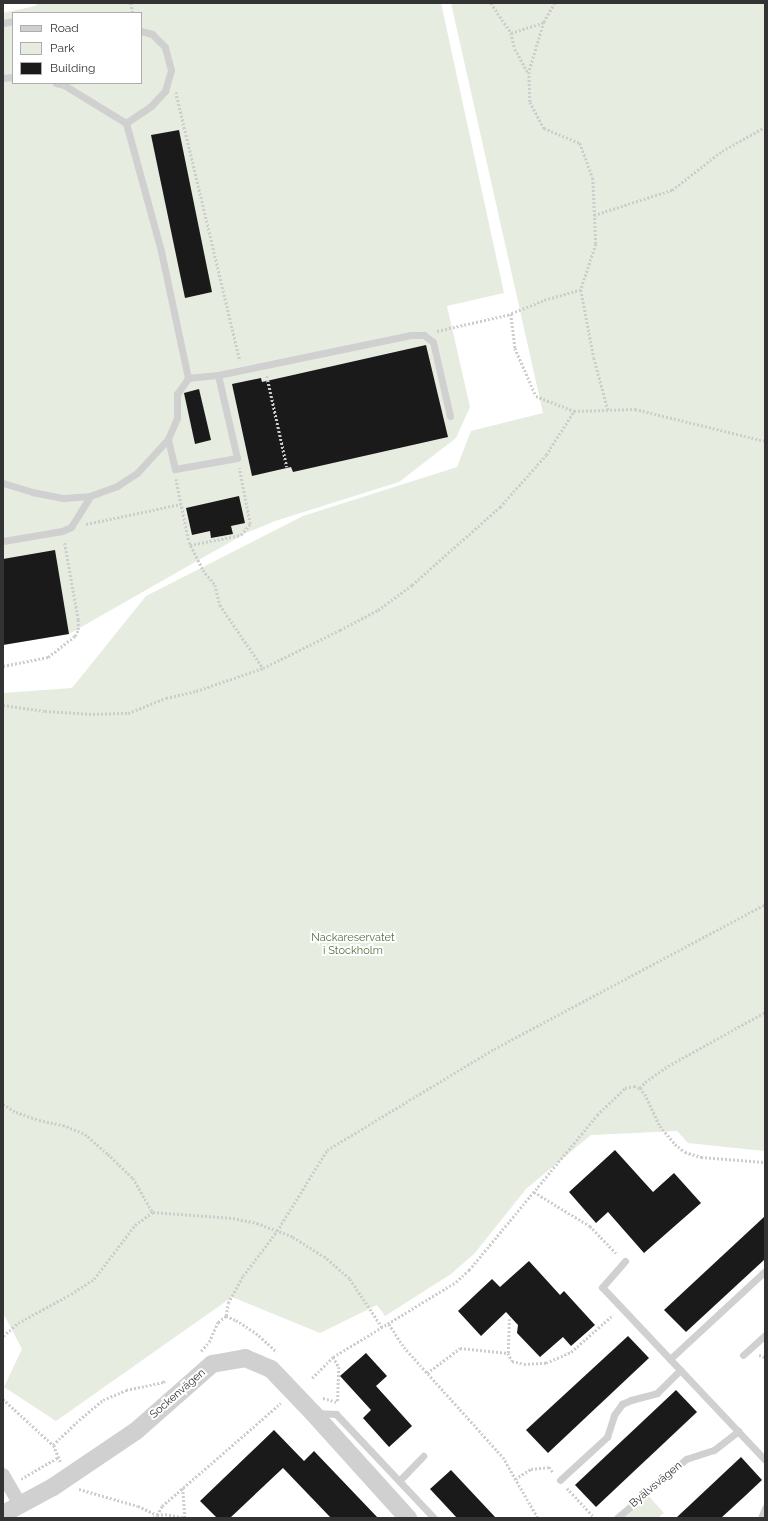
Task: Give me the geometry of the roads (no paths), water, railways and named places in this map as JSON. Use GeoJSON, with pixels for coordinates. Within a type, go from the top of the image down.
{"type":"FeatureCollection","features":[{"type":"Feature","properties":{"kind":"street","name":"Sockenvägen"},"geometry":{"type":"LineString","coordinates":[[3,1514],[53,1487],[136,1431],[212,1364],[245,1358],[271,1369],[318,1405],[408,1518]]}},
{"type":"Feature","properties":{"kind":"street"},"geometry":{"type":"LineString","coordinates":[[6,1481],[20,1505]]}},
{"type":"Feature","properties":{"kind":"lane"},"geometry":{"type":"LineString","coordinates":[[126,123],[150,106],[165,91],[171,70],[165,47],[152,34],[142,31]]}},
{"type":"Feature","properties":{"kind":"lane"},"geometry":{"type":"LineString","coordinates":[[3,483],[32,492],[63,498],[90,496],[117,486],[137,473],[168,439],[177,418],[177,394],[188,378],[161,251],[126,123],[60,84]]}},
{"type":"Feature","properties":{"kind":"lane"},"geometry":{"type":"LineString","coordinates":[[188,378],[218,375],[411,335],[424,335],[433,342],[450,416]]}},
{"type":"Feature","properties":{"kind":"lane"},"geometry":{"type":"LineString","coordinates":[[168,439],[175,470],[236,458],[218,375]]}},
{"type":"Feature","properties":{"kind":"lane"},"geometry":{"type":"LineString","coordinates":[[3,541],[62,531],[71,527],[90,496]]}},
{"type":"Feature","properties":{"kind":"lane"},"geometry":{"type":"LineString","coordinates":[[625,1261],[602,1287],[765,1460]]}},
{"type":"Feature","properties":{"kind":"lane"},"geometry":{"type":"LineString","coordinates":[[670,1360],[765,1271]]}},
{"type":"Feature","properties":{"kind":"lane"},"geometry":{"type":"LineString","coordinates":[[743,1355],[765,1335]]}},
{"type":"Feature","properties":{"kind":"lane"},"geometry":{"type":"LineString","coordinates":[[560,1480],[607,1437],[614,1415],[622,1404],[657,1393],[680,1370]]}},
{"type":"Feature","properties":{"kind":"lane"},"geometry":{"type":"LineString","coordinates":[[318,1405],[336,1414],[434,1518]]}},
{"type":"Feature","properties":{"kind":"lane","name":"Byälvsvägen"},"geometry":{"type":"LineString","coordinates":[[618,1518],[686,1459],[714,1450],[738,1431]]}},
{"type":"Feature","properties":{"kind":"lane"},"geometry":{"type":"LineString","coordinates":[[399,1480],[423,1456]]}},
{"type":"Feature","properties":{"kind":"lane"},"geometry":{"type":"LineString","coordinates":[[761,1518],[765,1508]]}},
{"type":"Feature","properties":{"kind":"park label","name":"Nackareservatet i Stockholm"},"geometry":{"type":"Point","coordinates":[353,945]}}]}
